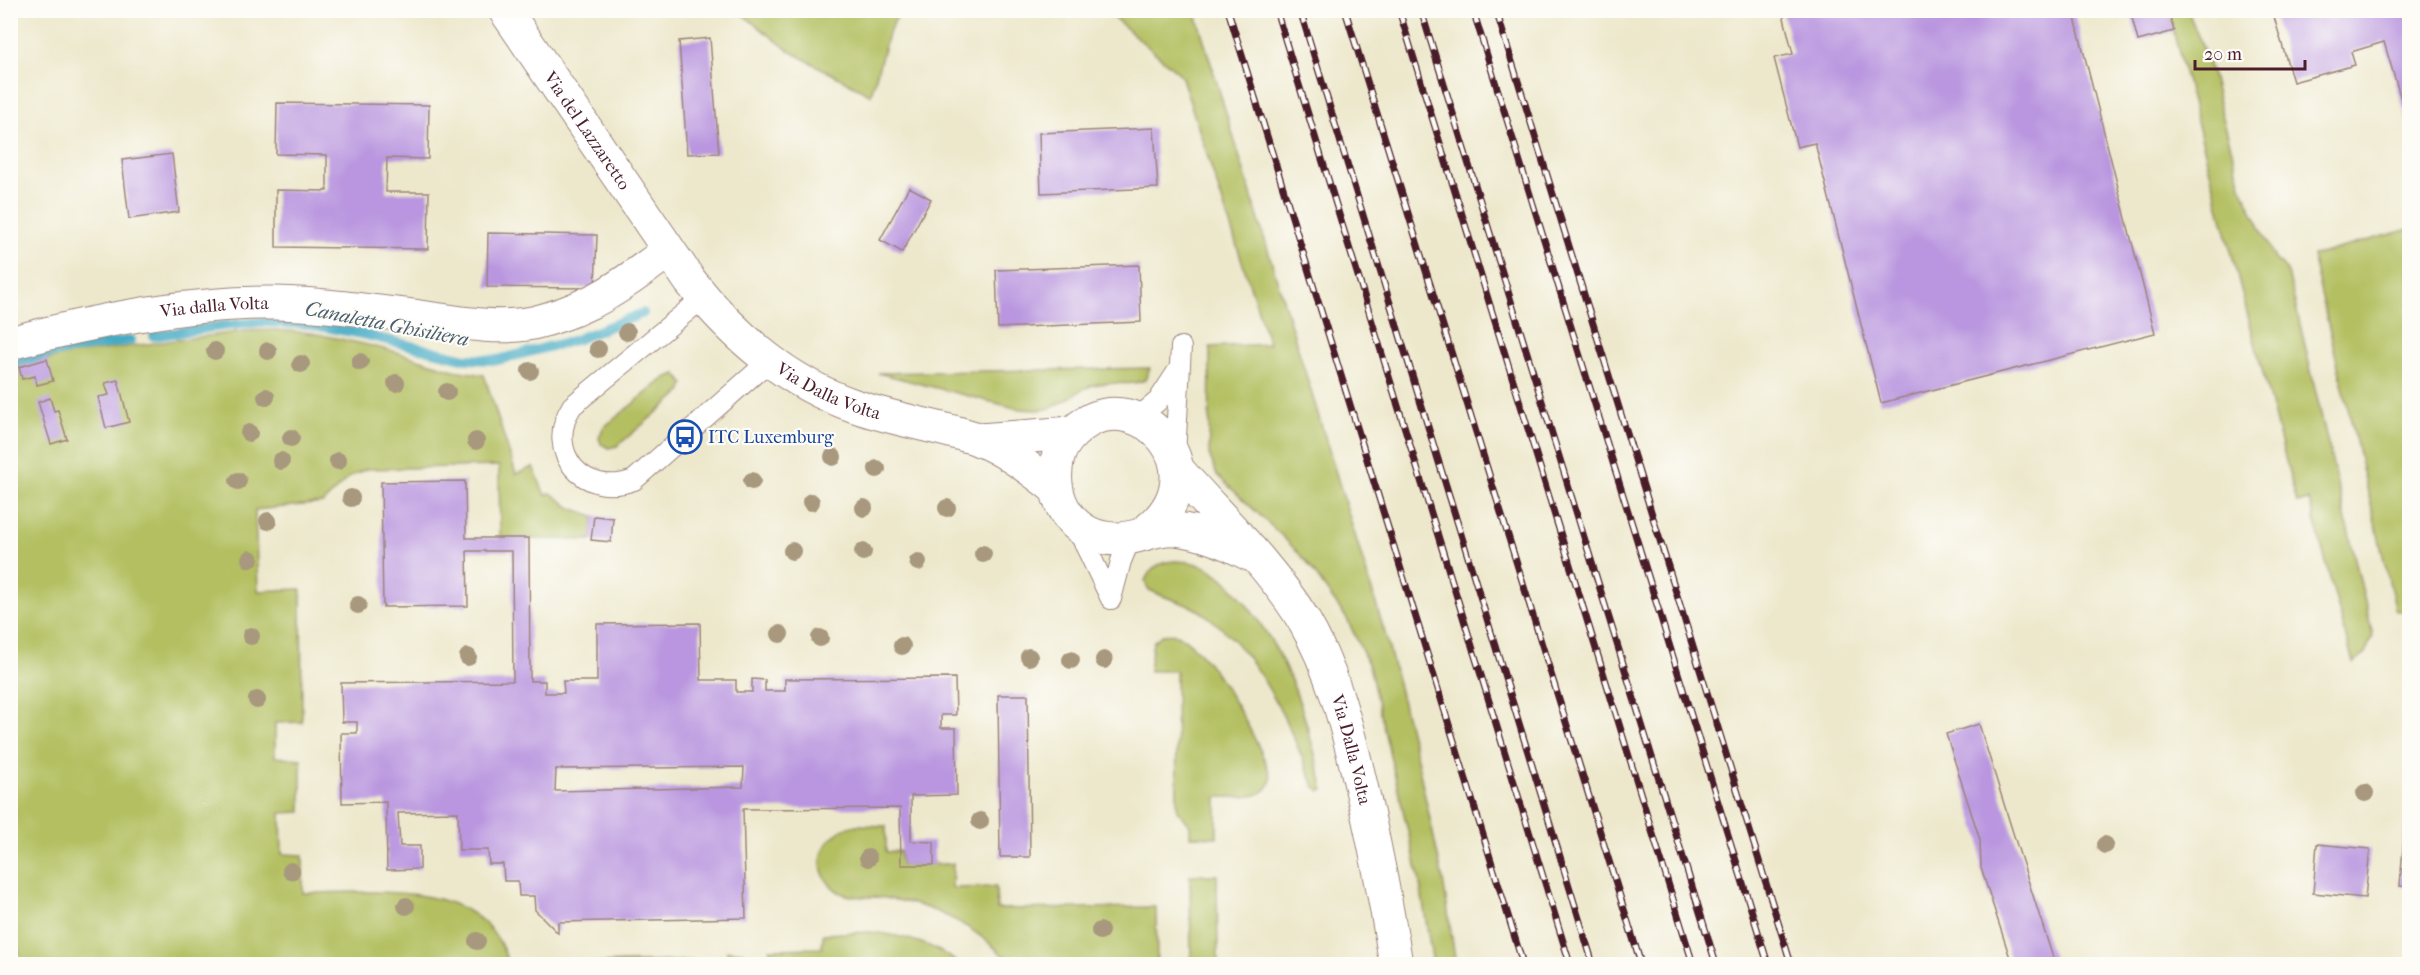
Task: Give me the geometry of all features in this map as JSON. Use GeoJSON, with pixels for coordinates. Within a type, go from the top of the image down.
{"type":"FeatureCollection","features":[{"type":"Feature","properties":{"kind":"street","name":"Via del Lazzaretto"},"geometry":{"type":"LineString","coordinates":[[505,10],[669,251]]}},
{"type":"Feature","properties":{"kind":"street"},"geometry":{"type":"LineString","coordinates":[[669,251],[703,298]]}},
{"type":"Feature","properties":{"kind":"street","name":"Via dalla Volta"},"geometry":{"type":"LineString","coordinates":[[10,343],[83,326],[186,309],[275,303],[341,308],[469,324],[495,326],[532,323],[564,314],[595,301],[669,251]]}},
{"type":"Feature","properties":{"kind":"street","name":"Via Dalla Volta"},"geometry":{"type":"LineString","coordinates":[[703,298],[738,335],[769,361],[812,388],[854,406],[980,440],[1035,471],[1055,488]]}},
{"type":"Feature","properties":{"kind":"street","name":"Via Dalla Volta"},"geometry":{"type":"LineString","coordinates":[[1254,556],[1223,542],[1187,531],[1162,529],[1138,535],[1106,538],[1089,533],[1074,523],[1062,507],[1055,488],[1054,468],[1060,450],[1072,434],[1086,423],[1102,417],[1119,415],[1149,425],[1160,435],[1176,464],[1278,584],[1303,620],[1325,663],[1336,692],[1365,805],[1396,964]]}},
{"type":"Feature","properties":{"kind":"street","name":"Via Dalla Volta"},"geometry":{"type":"LineString","coordinates":[[980,440],[1072,434]]}},
{"type":"Feature","properties":{"kind":"street"},"geometry":{"type":"LineString","coordinates":[[1138,535],[1160,520],[1171,505],[1177,488],[1176,464]]}},
{"type":"Feature","properties":{"kind":"lane"},"geometry":{"type":"LineString","coordinates":[[703,298],[572,406],[564,420],[562,440],[569,461],[576,471],[585,478],[604,485],[614,486],[634,480],[769,361]]}},
{"type":"Feature","properties":{"kind":"lane"},"geometry":{"type":"LineString","coordinates":[[1176,464],[1181,347]]}},
{"type":"Feature","properties":{"kind":"lane"},"geometry":{"type":"LineString","coordinates":[[1136,419],[1158,401],[1179,370]]}},
{"type":"Feature","properties":{"kind":"lane"},"geometry":{"type":"LineString","coordinates":[[1074,523],[1111,599],[1121,561],[1138,535]]}},
{"type":"Feature","properties":{"kind":"green space"},"geometry":{"type":"Polygon","coordinates":[[[738,11],[900,11],[888,34],[871,95],[791,52],[738,11]]]}},
{"type":"Feature","properties":{"kind":"green space"},"geometry":{"type":"Polygon","coordinates":[[[1106,11],[1195,11],[1387,640],[1417,759],[1443,880],[1456,964],[1433,964],[1419,878],[1369,666],[1347,619],[1306,561],[1217,475],[1209,454],[1210,347],[1269,344],[1181,75],[1106,11]]]}},
{"type":"Feature","properties":{"kind":"green space"},"geometry":{"type":"Polygon","coordinates":[[[2168,11],[2188,11],[2208,61],[2242,189],[2275,259],[2288,273],[2373,636],[2364,655],[2353,663],[2309,500],[2297,503],[2168,11]]]}},
{"type":"Feature","properties":{"kind":"green space"},"geometry":{"type":"Polygon","coordinates":[[[2409,229],[2410,610],[2396,611],[2312,256],[2409,229]]]}},
{"type":"Feature","properties":{"kind":"green space"},"geometry":{"type":"Polygon","coordinates":[[[277,330],[312,333],[359,343],[453,370],[484,375],[516,474],[533,467],[545,495],[551,493],[571,508],[594,516],[591,540],[500,538],[499,466],[366,469],[349,477],[323,503],[255,510],[258,591],[301,589],[302,722],[275,723],[275,757],[301,759],[301,812],[281,813],[282,854],[303,855],[303,893],[393,893],[424,896],[452,903],[477,916],[496,936],[508,964],[23,964],[11,929],[11,369],[65,355],[245,331],[277,330]]]}},
{"type":"Feature","properties":{"kind":"green space"},"geometry":{"type":"Polygon","coordinates":[[[1150,368],[1145,380],[1091,386],[1054,407],[1040,410],[1019,409],[878,373],[1150,368]]]}},
{"type":"Feature","properties":{"kind":"green space"},"geometry":{"type":"Polygon","coordinates":[[[676,374],[684,384],[681,392],[617,446],[609,448],[601,444],[599,438],[603,428],[665,378],[676,374]]]}},
{"type":"Feature","properties":{"kind":"green space"},"geometry":{"type":"Polygon","coordinates":[[[1166,562],[1197,564],[1214,572],[1237,592],[1261,624],[1286,668],[1295,691],[1324,790],[1321,791],[1314,786],[1283,715],[1256,669],[1240,648],[1223,629],[1203,613],[1148,589],[1145,581],[1153,568],[1166,562]]]}},
{"type":"Feature","properties":{"kind":"green space"},"geometry":{"type":"Polygon","coordinates":[[[1174,634],[1188,642],[1202,656],[1232,697],[1257,743],[1271,778],[1269,786],[1257,795],[1217,797],[1217,837],[1190,836],[1190,825],[1177,810],[1176,671],[1149,671],[1153,642],[1162,635],[1174,634]]]}},
{"type":"Feature","properties":{"kind":"green space"},"geometry":{"type":"Polygon","coordinates":[[[856,825],[886,826],[886,852],[900,851],[901,865],[953,864],[952,888],[996,887],[997,909],[1156,907],[1157,964],[1011,964],[970,929],[938,912],[903,901],[839,892],[829,884],[823,874],[822,854],[834,836],[856,825]]]}},
{"type":"Feature","properties":{"kind":"green space"},"geometry":{"type":"Polygon","coordinates":[[[1190,875],[1217,875],[1218,964],[1191,964],[1190,875]]]}},
{"type":"Feature","properties":{"kind":"green space"},"geometry":{"type":"Polygon","coordinates":[[[870,932],[894,935],[918,942],[939,951],[959,964],[770,964],[770,949],[822,948],[823,934],[870,932]]]}},
{"type":"Feature","properties":{"kind":"green space"},"geometry":{"type":"Polygon","coordinates":[[[727,951],[743,952],[742,964],[549,964],[727,960],[727,951]]]}},
{"type":"Feature","properties":{"kind":"building"},"geometry":{"type":"Polygon","coordinates":[[[1782,10],[2073,10],[2155,333],[1881,403],[1815,143],[1797,147],[1774,58],[1793,54],[1782,10]]]}},
{"type":"Feature","properties":{"kind":"building"},"geometry":{"type":"Polygon","coordinates":[[[2130,10],[2168,10],[2174,31],[2138,41],[2130,10]]]}},
{"type":"Feature","properties":{"kind":"building"},"geometry":{"type":"Polygon","coordinates":[[[2272,10],[2409,10],[2409,126],[2384,42],[2351,52],[2355,65],[2293,82],[2272,10]]]}},
{"type":"Feature","properties":{"kind":"building"},"geometry":{"type":"Polygon","coordinates":[[[710,38],[719,153],[687,154],[679,41],[710,38]]]}},
{"type":"Feature","properties":{"kind":"building"},"geometry":{"type":"Polygon","coordinates":[[[277,103],[429,105],[428,159],[387,158],[386,192],[429,192],[428,249],[276,247],[276,190],[327,191],[327,155],[276,154],[277,103]]]}},
{"type":"Feature","properties":{"kind":"building"},"geometry":{"type":"Polygon","coordinates":[[[1154,128],[1158,188],[1041,193],[1039,133],[1154,128]]]}},
{"type":"Feature","properties":{"kind":"building"},"geometry":{"type":"Polygon","coordinates":[[[172,154],[179,212],[129,219],[122,160],[172,154]]]}},
{"type":"Feature","properties":{"kind":"building"},"geometry":{"type":"Polygon","coordinates":[[[909,187],[931,199],[902,252],[880,240],[909,187]]]}},
{"type":"Feature","properties":{"kind":"building"},"geometry":{"type":"Polygon","coordinates":[[[488,233],[597,235],[595,288],[487,287],[488,233]]]}},
{"type":"Feature","properties":{"kind":"building"},"geometry":{"type":"Polygon","coordinates":[[[1139,265],[1141,322],[998,328],[996,270],[1139,265]]]}},
{"type":"Feature","properties":{"kind":"building"},"geometry":{"type":"Polygon","coordinates":[[[47,359],[53,381],[37,385],[35,376],[22,379],[19,367],[47,359]]]}},
{"type":"Feature","properties":{"kind":"building"},"geometry":{"type":"Polygon","coordinates":[[[118,380],[129,422],[106,428],[98,397],[109,395],[105,383],[118,380]]]}},
{"type":"Feature","properties":{"kind":"building"},"geometry":{"type":"Polygon","coordinates":[[[50,398],[54,411],[58,410],[67,439],[51,444],[38,402],[50,398]]]}},
{"type":"Feature","properties":{"kind":"building"},"geometry":{"type":"Polygon","coordinates":[[[465,481],[466,538],[529,538],[530,681],[545,681],[545,693],[564,693],[563,681],[597,681],[597,624],[700,623],[701,680],[736,680],[736,692],[752,692],[752,679],[765,680],[765,691],[785,691],[785,679],[955,678],[956,715],[941,715],[941,728],[956,728],[957,795],[911,796],[911,841],[934,842],[934,865],[901,865],[900,808],[743,809],[746,918],[558,922],[558,933],[535,910],[534,896],[519,896],[518,881],[504,881],[503,864],[489,864],[488,850],[459,850],[458,812],[398,813],[400,846],[420,846],[420,869],[387,870],[386,802],[342,803],[341,733],[357,733],[357,722],[342,722],[341,683],[513,681],[512,551],[467,551],[468,606],[383,607],[381,482],[465,481]],[[744,767],[556,769],[555,791],[743,787],[744,767]]]}},
{"type":"Feature","properties":{"kind":"building"},"geometry":{"type":"Polygon","coordinates":[[[594,516],[613,518],[611,542],[591,540],[594,516]]]}},
{"type":"Feature","properties":{"kind":"building"},"geometry":{"type":"Polygon","coordinates":[[[998,695],[1028,695],[1030,857],[1000,857],[998,695]]]}},
{"type":"Feature","properties":{"kind":"building"},"geometry":{"type":"Polygon","coordinates":[[[1979,724],[2055,964],[2012,964],[1981,868],[1980,840],[1946,734],[1979,724]]]}},
{"type":"Feature","properties":{"kind":"building"},"geometry":{"type":"Polygon","coordinates":[[[2409,782],[2409,887],[2400,886],[2409,782]]]}},
{"type":"Feature","properties":{"kind":"building"},"geometry":{"type":"Polygon","coordinates":[[[2317,844],[2370,849],[2365,898],[2313,893],[2317,844]]]}},
{"type":"Feature","properties":{"kind":"waterway","name":"Canaletta Ghisiliera"},"geometry":{"type":"LineString","coordinates":[[154,336],[262,322],[310,324],[466,359],[498,360],[575,340],[643,313]]}},
{"type":"Feature","properties":{"kind":"waterway","name":"Canaletta Ghisiliera"},"geometry":{"type":"LineString","coordinates":[[10,363],[51,353],[131,340]]}},
{"type":"Feature","properties":{"kind":"railway"},"geometry":{"type":"LineString","coordinates":[[1228,10],[1523,964]]}},
{"type":"Feature","properties":{"kind":"railway"},"geometry":{"type":"LineString","coordinates":[[1276,10],[1570,964]]}},
{"type":"Feature","properties":{"kind":"railway"},"geometry":{"type":"LineString","coordinates":[[1300,10],[1593,964]]}},
{"type":"Feature","properties":{"kind":"railway"},"geometry":{"type":"LineString","coordinates":[[1345,10],[1641,964]]}},
{"type":"Feature","properties":{"kind":"railway"},"geometry":{"type":"LineString","coordinates":[[1399,10],[1693,964]]}},
{"type":"Feature","properties":{"kind":"railway"},"geometry":{"type":"LineString","coordinates":[[1421,10],[1716,964]]}},
{"type":"Feature","properties":{"kind":"railway"},"geometry":{"type":"LineString","coordinates":[[1473,10],[1768,964]]}},
{"type":"Feature","properties":{"kind":"railway"},"geometry":{"type":"LineString","coordinates":[[1496,10],[1791,964]]}},
{"type":"Feature","properties":{"kind":"place","name":"ITC Luxemburg"},"geometry":{"type":"Point","coordinates":[685,437]}}]}
